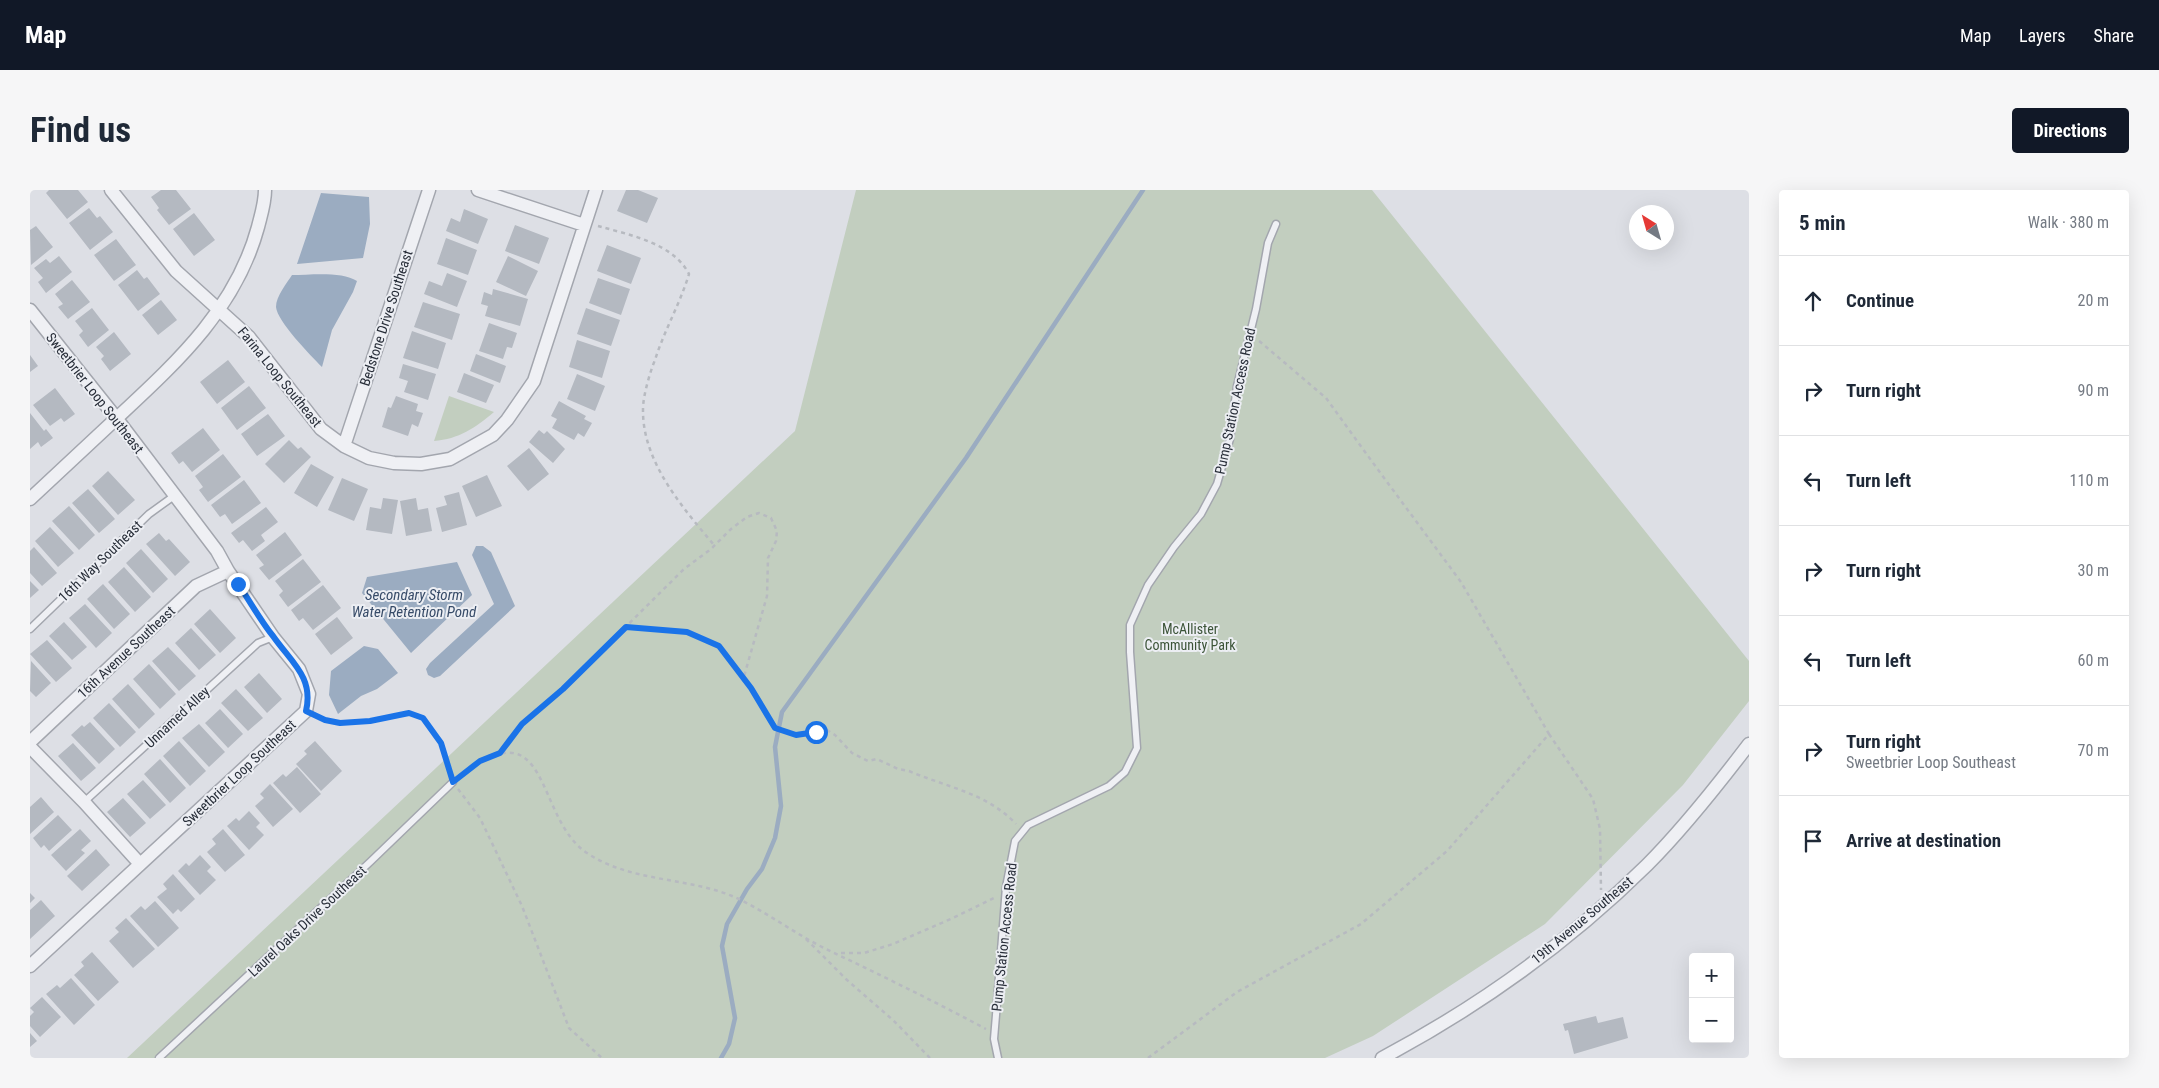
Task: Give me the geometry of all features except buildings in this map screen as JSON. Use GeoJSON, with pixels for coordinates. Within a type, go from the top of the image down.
{"type":"FeatureCollection","features":[{"type":"Feature","properties":{"kind":"street","name":"Farina Loop Southeast"},"geometry":{"type":"LineString","coordinates":[[111,190],[176,271],[249,337],[321,429],[344,446],[369,458],[394,463],[421,464],[450,459],[493,436],[507,420],[534,381],[596,190]]}},
{"type":"Feature","properties":{"kind":"street"},"geometry":{"type":"LineString","coordinates":[[30,499],[173,364],[205,330],[220,310],[242,272],[254,243],[265,200],[265,190]]}},
{"type":"Feature","properties":{"kind":"street","name":"Bedstone Drive Southeast"},"geometry":{"type":"LineString","coordinates":[[344,446],[429,190]]}},
{"type":"Feature","properties":{"kind":"street"},"geometry":{"type":"LineString","coordinates":[[478,190],[584,225]]}},
{"type":"Feature","properties":{"kind":"street","name":"Sweetbrier Loop Southeast"},"geometry":{"type":"LineString","coordinates":[[30,310],[116,418],[217,551],[228,571],[273,637],[299,669],[306,682],[309,694],[306,711],[30,966]]}},
{"type":"Feature","properties":{"kind":"street","name":"16th Avenue Southeast"},"geometry":{"type":"LineString","coordinates":[[30,742],[196,586],[228,571]]}},
{"type":"Feature","properties":{"kind":"street","name":"19th Avenue Southeast"},"geometry":{"type":"LineString","coordinates":[[1382,1058],[1445,1023],[1491,992],[1562,941],[1601,908],[1678,832],[1749,744]]}},
{"type":"Feature","properties":{"kind":"street"},"geometry":{"type":"LineString","coordinates":[[30,747],[84,802],[140,864]]}},
{"type":"Feature","properties":{"kind":"lane","name":"Pump Station Access Road"},"geometry":{"type":"LineString","coordinates":[[998,1058],[994,1034],[1006,890],[1015,841],[1028,825],[1108,786],[1125,772],[1137,748],[1130,652],[1130,625],[1148,584],[1174,547],[1201,514],[1218,484],[1230,439],[1237,386],[1268,244],[1276,224]]}},
{"type":"Feature","properties":{"kind":"lane","name":"16th Way Southeast"},"geometry":{"type":"LineString","coordinates":[[30,629],[149,514],[174,496]]}},
{"type":"Feature","properties":{"kind":"lane","name":"Unnamed Alley"},"geometry":{"type":"LineString","coordinates":[[84,802],[258,643],[273,637]]}},
{"type":"Feature","properties":{"kind":"lane","name":"Laurel Oaks Drive Southeast"},"geometry":{"type":"LineString","coordinates":[[159,1058],[370,862],[453,782]]}},
{"type":"Feature","properties":{"kind":"path"},"geometry":{"type":"LineString","coordinates":[[584,225],[598,226],[651,243],[671,253],[682,262],[688,274],[683,293],[654,360],[643,408],[649,449],[663,477],[687,513],[714,545]]}},
{"type":"Feature","properties":{"kind":"path"},"geometry":{"type":"LineString","coordinates":[[1250,333],[1326,398],[1460,582],[1549,734],[1593,799],[1600,829],[1601,908]]}},
{"type":"Feature","properties":{"kind":"path"},"geometry":{"type":"LineString","coordinates":[[500,753],[522,724],[563,689],[684,569],[742,521],[759,513],[770,518],[777,531],[776,541],[768,558],[768,596],[744,680]]}},
{"type":"Feature","properties":{"kind":"path"},"geometry":{"type":"LineString","coordinates":[[626,627],[666,629],[687,632],[704,638],[719,646],[751,688],[775,728],[796,735],[827,730],[835,734],[852,753],[868,760],[877,759],[898,769],[909,771],[978,796],[1005,813],[1024,830]]}},
{"type":"Feature","properties":{"kind":"path"},"geometry":{"type":"LineString","coordinates":[[306,711],[325,720],[340,723],[370,721],[409,713],[423,718],[441,743],[453,782],[480,818],[522,906],[569,1028],[602,1058]]}},
{"type":"Feature","properties":{"kind":"path"},"geometry":{"type":"LineString","coordinates":[[1148,1058],[1237,992],[1361,924],[1447,851],[1549,734]]}},
{"type":"Feature","properties":{"kind":"path"},"geometry":{"type":"LineString","coordinates":[[453,782],[480,761],[500,753],[515,752],[529,761],[537,772],[559,818],[571,837],[586,853],[616,868],[731,896],[825,948],[839,953],[911,989],[994,1034]]}},
{"type":"Feature","properties":{"kind":"path"},"geometry":{"type":"LineString","coordinates":[[839,953],[864,953],[893,944],[953,918],[1006,890]]}},
{"type":"Feature","properties":{"kind":"path"},"geometry":{"type":"LineString","coordinates":[[803,936],[847,980],[894,1020],[930,1058]]}},
{"type":"Feature","properties":{"kind":"green space","name":"McAllister Community Park"},"geometry":{"type":"Polygon","coordinates":[[[856,190],[1372,190],[1749,661],[1749,701],[1683,785],[1545,924],[1373,1036],[1325,1058],[127,1058],[795,431],[856,190]]]}},
{"type":"Feature","properties":{"kind":"green space"},"geometry":{"type":"Polygon","coordinates":[[[449,396],[494,412],[466,432],[451,438],[434,441],[449,396]]]}},
{"type":"Feature","properties":{"kind":"water"},"geometry":{"type":"Polygon","coordinates":[[[321,193],[369,197],[370,224],[363,258],[297,264],[321,193]]]}},
{"type":"Feature","properties":{"kind":"water"},"geometry":{"type":"Polygon","coordinates":[[[292,275],[335,275],[357,281],[332,330],[322,367],[295,338],[282,321],[276,307],[282,290],[292,275]]]}},
{"type":"Feature","properties":{"kind":"water"},"geometry":{"type":"Polygon","coordinates":[[[476,546],[483,546],[491,552],[515,606],[440,676],[434,678],[428,675],[426,669],[430,663],[494,604],[472,555],[476,546]]]}},
{"type":"Feature","properties":{"kind":"water","name":"Secondary Storm Water Retention Pond"},"geometry":{"type":"Polygon","coordinates":[[[457,562],[472,595],[411,653],[362,593],[367,577],[457,562]]]}},
{"type":"Feature","properties":{"kind":"water"},"geometry":{"type":"Polygon","coordinates":[[[364,646],[378,649],[398,673],[377,689],[361,696],[338,714],[329,695],[331,671],[364,646]]]}},
{"type":"Feature","properties":{"kind":"waterway"},"geometry":{"type":"LineString","coordinates":[[721,1058],[729,1044],[735,1018],[722,946],[727,924],[747,889],[762,869],[775,838],[781,806],[775,747],[782,712],[966,458],[1143,190]]}},
{"type":"Feature","properties":{"kind":"route"},"geometry":{"type":"LineString","coordinates":[[238,584],[273,637],[299,669],[306,682],[309,694],[306,711],[325,720],[340,723],[370,721],[409,713],[423,718],[441,743],[453,782],[480,761],[500,753],[522,724],[563,689],[626,627],[687,632],[719,646],[751,688],[775,728],[796,735],[816,732]]}}]}
